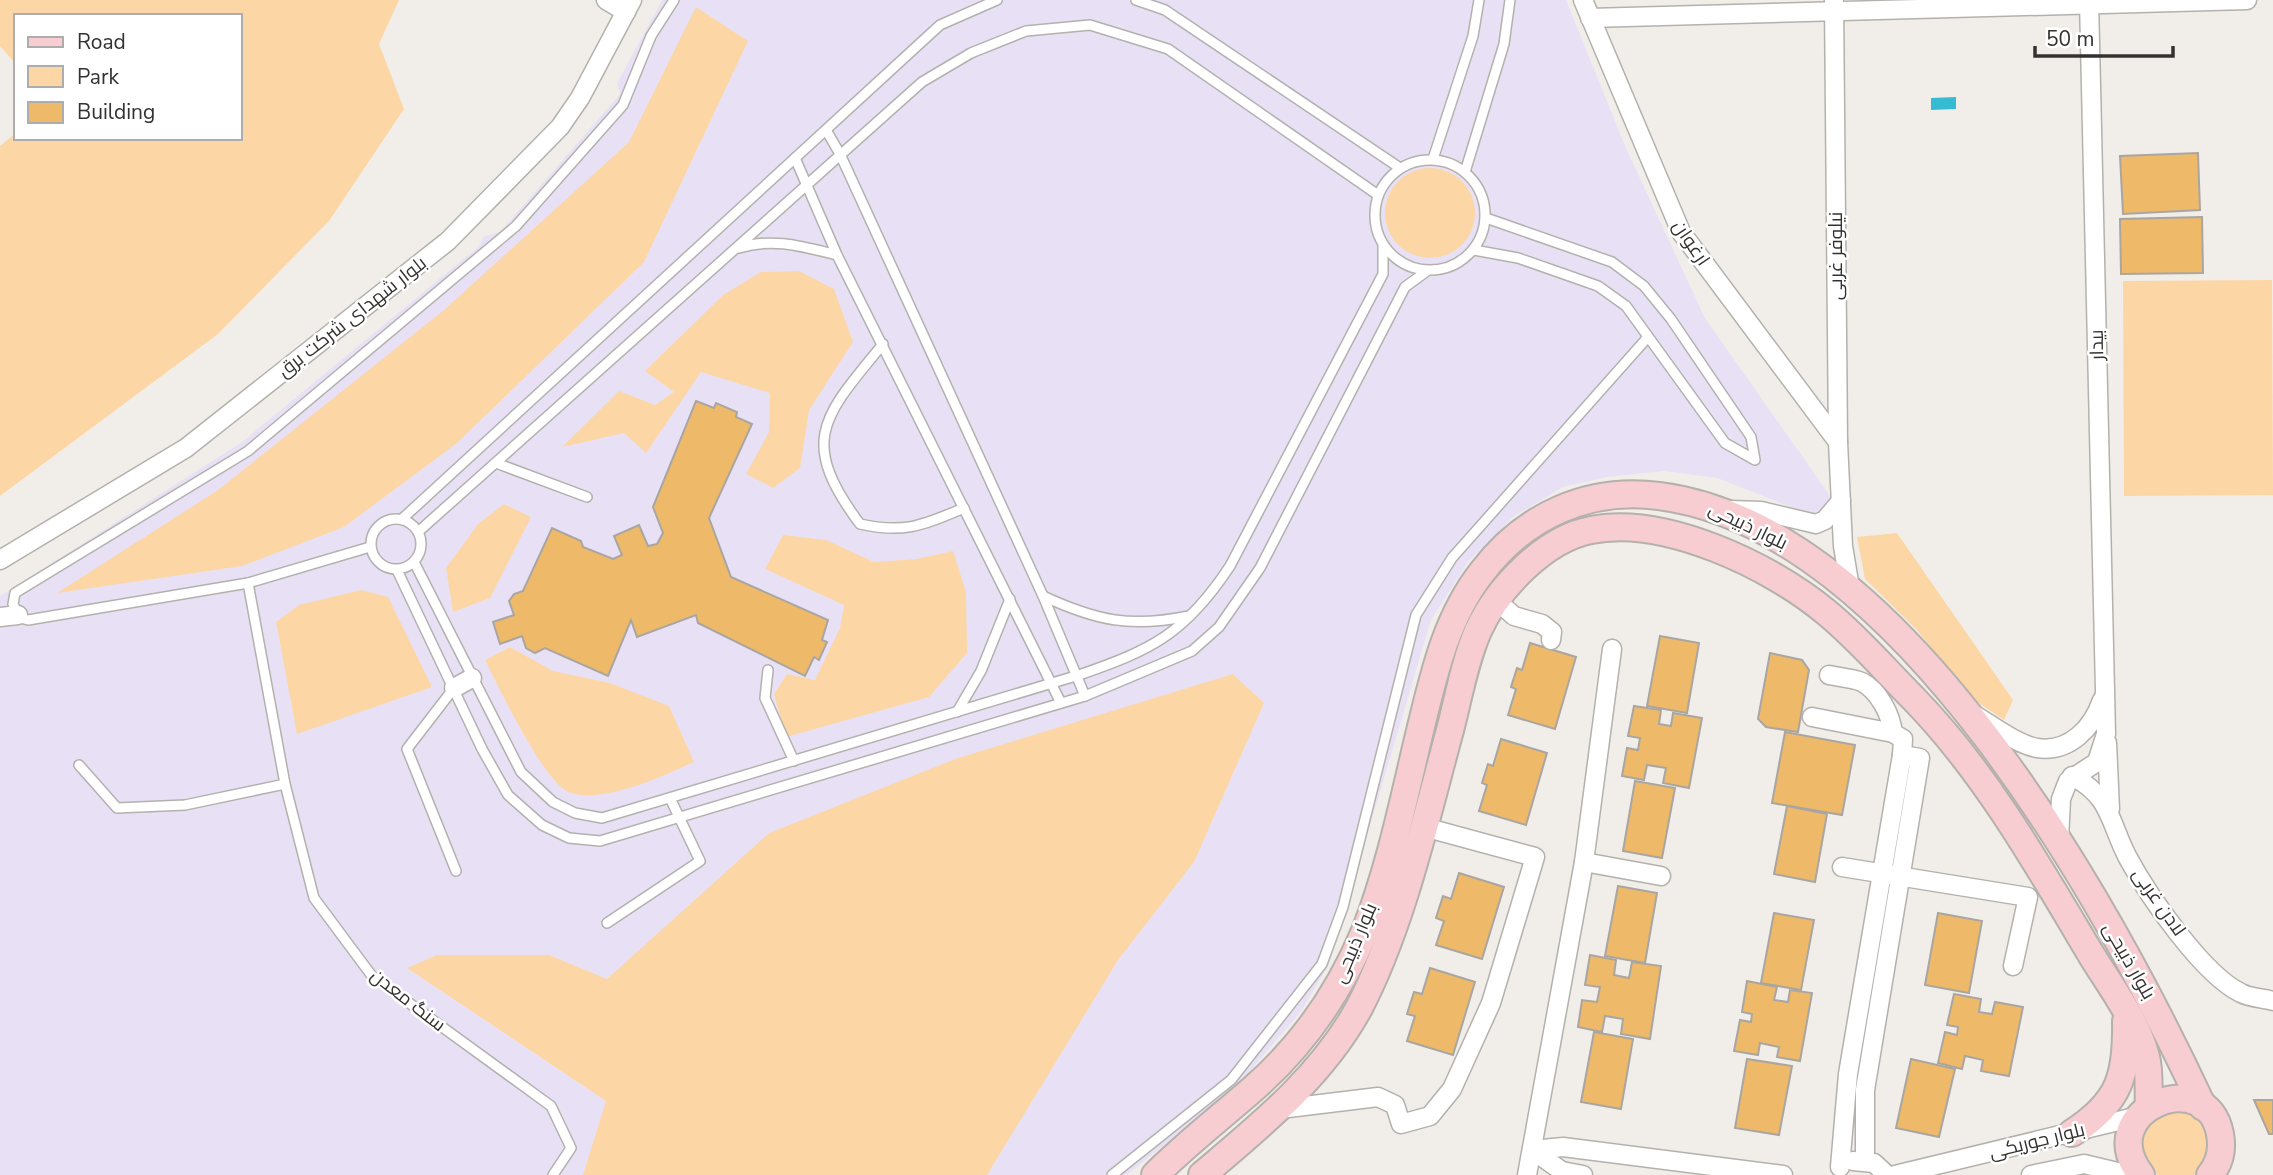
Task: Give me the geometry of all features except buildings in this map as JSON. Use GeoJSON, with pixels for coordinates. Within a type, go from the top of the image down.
{"type":"FeatureCollection","features":[{"type":"Feature","properties":{"kind":"main road","name":"بلوار ذبیحی"},"geometry":{"type":"LineString","coordinates":[[1169,1170],[1258,1085],[1300,1040],[1333,996],[1366,929],[1403,801],[1439,658],[1453,618],[1483,570],[1522,532],[1548,514],[1572,502],[1633,493],[1686,499],[1723,509],[1803,553],[1850,588],[1964,709],[2035,804],[2059,844],[2163,1021],[2203,1107],[2213,1117],[2222,1143]]}},
{"type":"Feature","properties":{"kind":"main road","name":"بلوار ذبیحی"},"geometry":{"type":"LineString","coordinates":[[1202,1175],[1280,1109],[1329,1052],[1358,1008],[1387,942],[1424,827],[1478,631],[1506,587],[1543,553],[1587,530],[1609,527],[1675,536],[1729,554],[1786,583],[1826,612],[1921,707],[1982,782],[2031,854],[2126,1012],[2147,1059],[2144,1111],[2129,1141],[2130,1155],[2141,1175]]}},
{"type":"Feature","properties":{"kind":"main road"},"geometry":{"type":"LineString","coordinates":[[2072,1133],[2099,1116],[2123,1073],[2127,1052],[2126,1012]]}},
{"type":"Feature","properties":{"kind":"main road"},"geometry":{"type":"LineString","coordinates":[[2144,1111],[2170,1098],[2182,1098],[2203,1107]]}},
{"type":"Feature","properties":{"kind":"main road"},"geometry":{"type":"LineString","coordinates":[[2210,1175],[2220,1157],[2222,1143]]}},
{"type":"Feature","properties":{"kind":"main road"},"geometry":{"type":"LineString","coordinates":[[2222,1143],[2232,1175]]}},
{"type":"Feature","properties":{"kind":"street"},"geometry":{"type":"LineString","coordinates":[[606,0],[629,6]]}},
{"type":"Feature","properties":{"kind":"street","name":"ارغوان"},"geometry":{"type":"LineString","coordinates":[[1583,0],[1681,232],[1838,442]]}},
{"type":"Feature","properties":{"kind":"street"},"geometry":{"type":"LineString","coordinates":[[1590,18],[1685,7],[2247,0]]}},
{"type":"Feature","properties":{"kind":"street","name":"بیدار"},"geometry":{"type":"LineString","coordinates":[[2089,2],[2106,734],[2111,813]]}},
{"type":"Feature","properties":{"kind":"street","name":"نیلوفر غربی"},"geometry":{"type":"LineString","coordinates":[[1834,5],[1838,442],[1850,588]]}},
{"type":"Feature","properties":{"kind":"street","name":"بلوار شهدای شرکت برق"},"geometry":{"type":"LineString","coordinates":[[0,560],[186,448],[448,241],[560,127],[580,98],[629,6]]}},
{"type":"Feature","properties":{"kind":"street"},"geometry":{"type":"LineString","coordinates":[[1723,509],[1761,511],[1816,524],[1825,520],[1841,501]]}},
{"type":"Feature","properties":{"kind":"street"},"geometry":{"type":"LineString","coordinates":[[1497,601],[1514,615],[1542,625],[1552,632],[1551,640]]}},
{"type":"Feature","properties":{"kind":"street"},"geometry":{"type":"LineString","coordinates":[[1527,1175],[1584,862],[1612,649]]}},
{"type":"Feature","properties":{"kind":"street"},"geometry":{"type":"LineString","coordinates":[[1829,676],[1862,682],[1870,689],[1891,715],[1893,733]]}},
{"type":"Feature","properties":{"kind":"street"},"geometry":{"type":"LineString","coordinates":[[454,688],[472,678]]}},
{"type":"Feature","properties":{"kind":"street"},"geometry":{"type":"LineString","coordinates":[[1964,709],[2036,748],[2051,748],[2076,740],[2095,719],[2105,690]]}},
{"type":"Feature","properties":{"kind":"street"},"geometry":{"type":"LineString","coordinates":[[1812,717],[1893,733],[1903,739],[1848,1074],[1836,1171],[1865,1160],[1874,1163],[1887,1175]]}},
{"type":"Feature","properties":{"kind":"street"},"geometry":{"type":"LineString","coordinates":[[2059,844],[2061,799],[2072,776],[2097,762],[2106,734]]}},
{"type":"Feature","properties":{"kind":"street"},"geometry":{"type":"LineString","coordinates":[[1865,1160],[1865,1090],[1920,758],[1902,755]]}},
{"type":"Feature","properties":{"kind":"street","name":"لادن غربی"},"geometry":{"type":"LineString","coordinates":[[2072,776],[2097,791],[2111,813],[2127,857],[2161,911],[2215,975],[2242,994],[2273,1001]]}},
{"type":"Feature","properties":{"kind":"street"},"geometry":{"type":"LineString","coordinates":[[1280,1109],[1378,1097],[1395,1105],[1401,1124],[1430,1116],[1452,1089],[1491,1003],[1535,857],[1424,827]]}},
{"type":"Feature","properties":{"kind":"street"},"geometry":{"type":"LineString","coordinates":[[1584,862],[1661,876]]}},
{"type":"Feature","properties":{"kind":"street"},"geometry":{"type":"LineString","coordinates":[[1842,867],[2028,897],[2012,966]]}},
{"type":"Feature","properties":{"kind":"street","name":"بلوار جوریکی"},"geometry":{"type":"LineString","coordinates":[[1895,1175],[2072,1133],[2144,1111]]}},
{"type":"Feature","properties":{"kind":"street"},"geometry":{"type":"LineString","coordinates":[[1532,1150],[1563,1147],[1783,1175]]}},
{"type":"Feature","properties":{"kind":"street"},"geometry":{"type":"LineString","coordinates":[[1532,1150],[1562,1171],[1583,1175]]}},
{"type":"Feature","properties":{"kind":"street","name":"بلوار جوریکی"},"geometry":{"type":"LineString","coordinates":[[2031,1175],[2084,1164],[2130,1175]]}},
{"type":"Feature","properties":{"kind":"lane"},"geometry":{"type":"LineString","coordinates":[[370,547],[248,583],[27,620],[9,616],[15,593],[248,452],[516,226],[623,105],[651,36],[674,0]]}},
{"type":"Feature","properties":{"kind":"lane"},"geometry":{"type":"LineString","coordinates":[[402,519],[940,25],[998,0]]}},
{"type":"Feature","properties":{"kind":"lane"},"geometry":{"type":"LineString","coordinates":[[1136,0],[1164,10],[1400,168]]}},
{"type":"Feature","properties":{"kind":"lane"},"geometry":{"type":"LineString","coordinates":[[1433,159],[1473,36],[1479,0]]}},
{"type":"Feature","properties":{"kind":"lane"},"geometry":{"type":"LineString","coordinates":[[1465,172],[1503,44],[1510,0]]}},
{"type":"Feature","properties":{"kind":"lane"},"geometry":{"type":"LineString","coordinates":[[418,532],[922,82],[971,53],[1026,31],[1090,25],[1168,49],[1378,195]]}},
{"type":"Feature","properties":{"kind":"lane"},"geometry":{"type":"LineString","coordinates":[[826,130],[840,154],[1044,596],[1079,675],[1085,696]]}},
{"type":"Feature","properties":{"kind":"lane"},"geometry":{"type":"LineString","coordinates":[[795,158],[838,255],[1061,703]]}},
{"type":"Feature","properties":{"kind":"lane"},"geometry":{"type":"LineString","coordinates":[[1433,159],[1450,163],[1465,172],[1477,185],[1484,200],[1486,218],[1482,235],[1474,250],[1461,262],[1445,269],[1427,271],[1410,268],[1395,259],[1383,246],[1376,230],[1375,212],[1378,195],[1387,180],[1400,168],[1416,161],[1433,159]]}},
{"type":"Feature","properties":{"kind":"lane"},"geometry":{"type":"LineString","coordinates":[[1474,250],[1518,258],[1598,286],[1626,306],[1725,443],[1755,460],[1751,437],[1671,319],[1644,286],[1612,262],[1486,218]]}},
{"type":"Feature","properties":{"kind":"lane"},"geometry":{"type":"LineString","coordinates":[[734,249],[757,242],[782,243],[838,255]]}},
{"type":"Feature","properties":{"kind":"lane"},"geometry":{"type":"LineString","coordinates":[[414,562],[521,772],[553,802],[575,813],[602,818],[1079,675],[1150,647],[1174,633],[1210,596],[1230,566],[1383,274],[1383,246]]}},
{"type":"Feature","properties":{"kind":"lane"},"geometry":{"type":"LineString","coordinates":[[397,570],[508,795],[542,825],[569,838],[600,841],[1085,696],[1192,651],[1219,627],[1260,568],[1405,287],[1427,271]]}},
{"type":"Feature","properties":{"kind":"lane"},"geometry":{"type":"LineString","coordinates":[[1112,1175],[1231,1080],[1322,964],[1343,907],[1416,615],[1452,558],[1648,337]]}},
{"type":"Feature","properties":{"kind":"lane"},"geometry":{"type":"LineString","coordinates":[[883,344],[836,401],[825,435],[822,455],[834,486],[860,524],[888,530],[920,526],[964,508]]}},
{"type":"Feature","properties":{"kind":"lane"},"geometry":{"type":"LineString","coordinates":[[496,463],[587,497]]}},
{"type":"Feature","properties":{"kind":"lane"},"geometry":{"type":"LineString","coordinates":[[394,518],[402,519],[418,532],[421,547],[414,562],[397,570],[382,566],[370,547],[371,539],[379,525],[394,518]]}},
{"type":"Feature","properties":{"kind":"lane","name":"سنگ معدن"},"geometry":{"type":"LineString","coordinates":[[248,583],[285,784],[314,898],[372,976],[551,1106],[571,1149],[553,1175]]}},
{"type":"Feature","properties":{"kind":"lane"},"geometry":{"type":"LineString","coordinates":[[1044,596],[1080,613],[1120,623],[1155,623],[1191,616]]}},
{"type":"Feature","properties":{"kind":"lane"},"geometry":{"type":"LineString","coordinates":[[957,712],[981,671],[1010,599]]}},
{"type":"Feature","properties":{"kind":"lane"},"geometry":{"type":"LineString","coordinates":[[768,670],[765,698],[794,761]]}},
{"type":"Feature","properties":{"kind":"lane"},"geometry":{"type":"LineString","coordinates":[[454,688],[407,749],[456,871]]}},
{"type":"Feature","properties":{"kind":"lane"},"geometry":{"type":"LineString","coordinates":[[79,765],[117,807],[186,806],[285,784]]}},
{"type":"Feature","properties":{"kind":"lane"},"geometry":{"type":"LineString","coordinates":[[607,923],[699,861],[670,798]]}},
{"type":"Feature","properties":{"kind":"shaded area"},"geometry":{"type":"Polygon","coordinates":[[[662,0],[1566,0],[1626,148],[1705,318],[1833,500],[1814,516],[1717,478],[1664,471],[1607,477],[1563,487],[1513,517],[1468,562],[1431,620],[1329,964],[1301,1012],[1236,1087],[1127,1175],[0,1175],[0,596],[242,442],[478,247],[484,236],[500,232],[620,94],[617,83],[662,0]]]}},
{"type":"Feature","properties":{"kind":"green space"},"geometry":{"type":"Polygon","coordinates":[[[0,0],[399,0],[379,44],[404,109],[329,221],[218,334],[0,496],[0,146],[14,135],[14,140],[242,140],[242,14],[14,14],[14,62],[0,46],[0,0]]]}},
{"type":"Feature","properties":{"kind":"green space"},"geometry":{"type":"Polygon","coordinates":[[[696,7],[748,41],[644,262],[457,443],[344,527],[242,566],[57,593],[218,490],[444,310],[629,142],[696,7]]]}},
{"type":"Feature","properties":{"kind":"green space"},"geometry":{"type":"Polygon","coordinates":[[[1430,168],[1447,171],[1462,181],[1472,196],[1475,213],[1472,230],[1462,245],[1447,255],[1430,258],[1413,255],[1398,245],[1388,230],[1385,213],[1388,196],[1398,181],[1413,171],[1430,168]]]}},
{"type":"Feature","properties":{"kind":"green space"},"geometry":{"type":"Polygon","coordinates":[[[799,271],[834,289],[853,342],[809,410],[800,468],[773,488],[746,474],[769,432],[770,393],[701,372],[646,453],[624,433],[562,447],[619,391],[655,405],[674,392],[645,371],[723,295],[761,272],[799,271]]]}},
{"type":"Feature","properties":{"kind":"green space"},"geometry":{"type":"Polygon","coordinates":[[[2272,280],[2273,495],[2124,496],[2123,281],[2272,280]]]}},
{"type":"Feature","properties":{"kind":"green space"},"geometry":{"type":"Polygon","coordinates":[[[504,504],[531,517],[490,598],[453,612],[446,568],[478,524],[504,504]]]}},
{"type":"Feature","properties":{"kind":"green space"},"geometry":{"type":"Polygon","coordinates":[[[1897,533],[2013,700],[2004,720],[1973,699],[1916,629],[1865,579],[1857,537],[1897,533]]]}},
{"type":"Feature","properties":{"kind":"green space"},"geometry":{"type":"Polygon","coordinates":[[[783,535],[826,540],[874,562],[917,559],[953,551],[966,592],[967,653],[929,697],[786,737],[774,694],[787,674],[815,680],[840,628],[844,605],[765,569],[783,535]]]}},
{"type":"Feature","properties":{"kind":"green space"},"geometry":{"type":"Polygon","coordinates":[[[361,590],[388,597],[432,687],[297,734],[276,622],[299,605],[361,590]]]}},
{"type":"Feature","properties":{"kind":"green space"},"geometry":{"type":"Polygon","coordinates":[[[510,647],[553,671],[610,683],[669,706],[694,762],[651,781],[617,791],[585,795],[571,793],[560,786],[536,755],[485,660],[510,647]]]}},
{"type":"Feature","properties":{"kind":"green space"},"geometry":{"type":"Polygon","coordinates":[[[1233,674],[1264,703],[1194,862],[1118,960],[987,1175],[583,1175],[606,1101],[407,968],[437,955],[549,955],[607,979],[769,833],[958,758],[1233,674]]]}},
{"type":"Feature","properties":{"kind":"green space"},"geometry":{"type":"Polygon","coordinates":[[[2184,1107],[2205,1120],[2211,1154],[2194,1175],[2158,1175],[2143,1155],[2141,1130],[2151,1118],[2184,1107]]]}},
{"type":"Feature","properties":{"kind":"water"},"geometry":{"type":"Polygon","coordinates":[[[1956,97],[1956,109],[1931,110],[1931,98],[1956,97]]]}}]}
